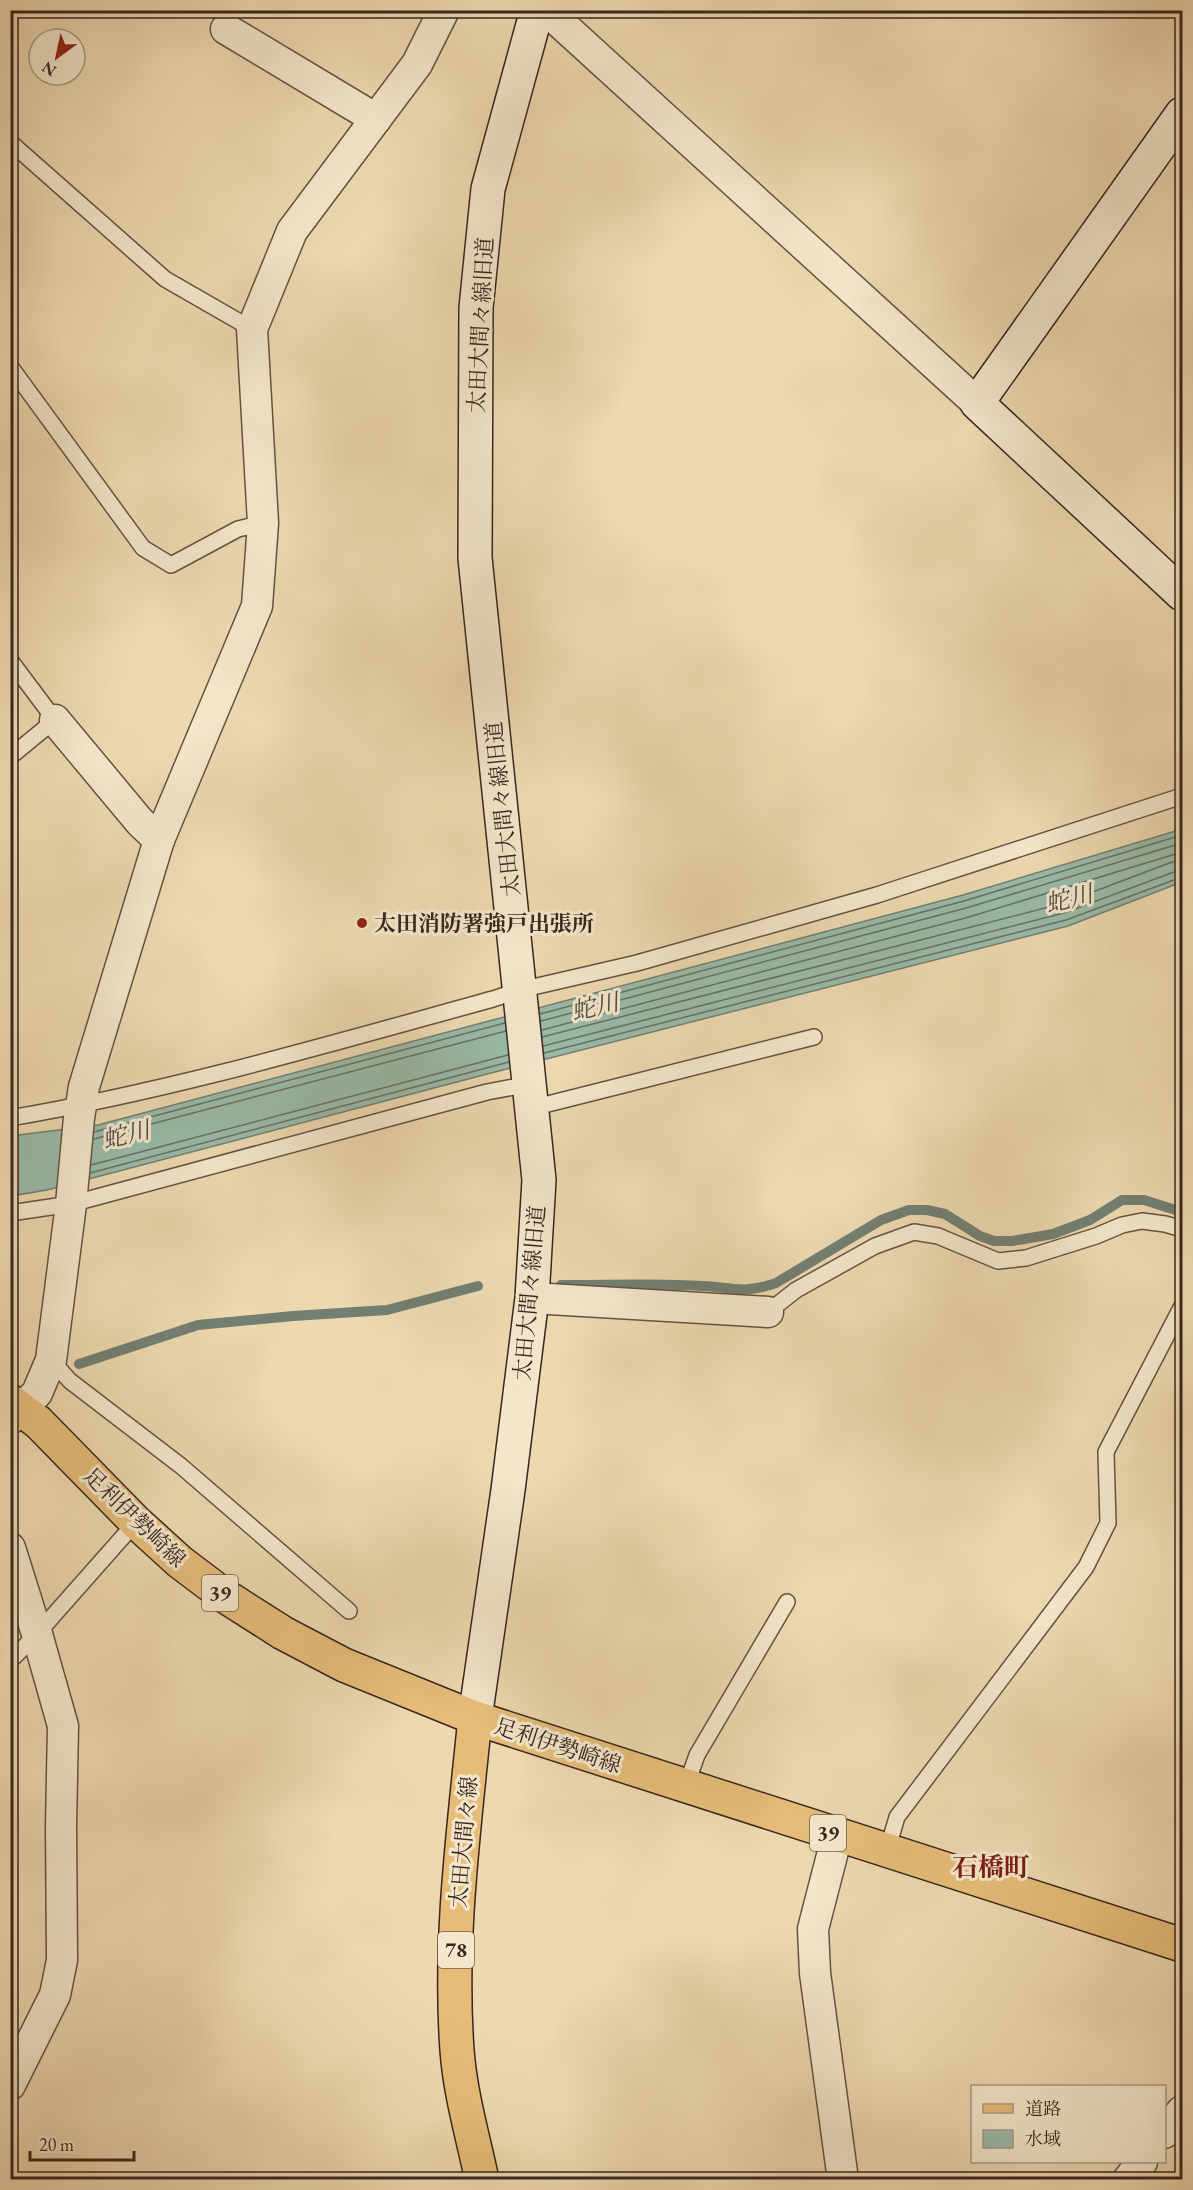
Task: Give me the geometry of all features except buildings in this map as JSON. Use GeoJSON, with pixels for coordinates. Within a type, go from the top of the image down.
{"type":"FeatureCollection","features":[{"type":"Feature","properties":{"kind":"main road","name":"足利伊勢崎線"},"geometry":{"type":"LineString","coordinates":[[14,1410],[38,1422],[135,1522],[180,1562],[225,1596],[283,1633],[344,1665],[475,1718],[1182,1945]]}},
{"type":"Feature","properties":{"kind":"main road","name":"太田大間々線"},"geometry":{"type":"LineString","coordinates":[[475,1718],[456,1919],[455,1992],[457,2052],[482,2180]]}},
{"type":"Feature","properties":{"kind":"street"},"geometry":{"type":"LineString","coordinates":[[14,1410],[36,1393],[43,1383],[51,1360],[84,1088],[159,840],[257,606],[263,523],[252,329],[292,231],[417,64],[444,10]]}},
{"type":"Feature","properties":{"kind":"street","name":"太田大間々線旧道"},"geometry":{"type":"LineString","coordinates":[[475,1718],[508,1490],[532,1298],[539,1180],[475,558],[476,308],[488,189],[537,10]]}},
{"type":"Feature","properties":{"kind":"street"},"geometry":{"type":"LineString","coordinates":[[546,10],[1182,594]]}},
{"type":"Feature","properties":{"kind":"street"},"geometry":{"type":"LineString","coordinates":[[226,29],[376,119]]}},
{"type":"Feature","properties":{"kind":"street"},"geometry":{"type":"LineString","coordinates":[[977,404],[1057,289],[1164,143],[1182,114]]}},
{"type":"Feature","properties":{"kind":"street"},"geometry":{"type":"LineString","coordinates":[[55,720],[140,822],[159,840]]}},
{"type":"Feature","properties":{"kind":"street"},"geometry":{"type":"LineString","coordinates":[[532,1298],[768,1312]]}},
{"type":"Feature","properties":{"kind":"street"},"geometry":{"type":"LineString","coordinates":[[10,1548],[63,1726],[62,1960],[55,1995],[10,2085]]}},
{"type":"Feature","properties":{"kind":"street"},"geometry":{"type":"LineString","coordinates":[[837,1836],[813,1929],[815,1973],[843,2180]]}},
{"type":"Feature","properties":{"kind":"street"},"geometry":{"type":"LineString","coordinates":[[1166,2131],[1182,2111]]}},
{"type":"Feature","properties":{"kind":"street"},"geometry":{"type":"LineString","coordinates":[[1128,2180],[1141,2163]]}},
{"type":"Feature","properties":{"kind":"lane"},"geometry":{"type":"LineString","coordinates":[[10,142],[165,279],[252,329]]}},
{"type":"Feature","properties":{"kind":"lane"},"geometry":{"type":"LineString","coordinates":[[10,366],[143,548],[171,565],[238,530],[263,523]]}},
{"type":"Feature","properties":{"kind":"lane"},"geometry":{"type":"LineString","coordinates":[[10,660],[55,720],[10,758]]}},
{"type":"Feature","properties":{"kind":"lane"},"geometry":{"type":"LineString","coordinates":[[10,1118],[80,1112],[637,963],[877,895],[1182,796]]}},
{"type":"Feature","properties":{"kind":"lane"},"geometry":{"type":"LineString","coordinates":[[10,1213],[454,1100],[530,1089],[814,1037]]}},
{"type":"Feature","properties":{"kind":"lane"},"geometry":{"type":"LineString","coordinates":[[768,1312],[796,1290],[875,1246],[914,1232],[938,1236],[998,1261],[1026,1258],[1096,1236],[1122,1225],[1142,1221],[1182,1229]]}},
{"type":"Feature","properties":{"kind":"lane"},"geometry":{"type":"LineString","coordinates":[[887,1851],[897,1817],[1086,1567],[1108,1523],[1106,1452],[1182,1306]]}},
{"type":"Feature","properties":{"kind":"lane"},"geometry":{"type":"LineString","coordinates":[[51,1360],[70,1381],[181,1466],[349,1611]]}},
{"type":"Feature","properties":{"kind":"lane"},"geometry":{"type":"LineString","coordinates":[[10,1661],[37,1634],[135,1522]]}},
{"type":"Feature","properties":{"kind":"lane"},"geometry":{"type":"LineString","coordinates":[[686,1786],[697,1755],[788,1602]]}},
{"type":"Feature","properties":{"kind":"water","name":"蛇川"},"geometry":{"type":"Polygon","coordinates":[[[1182,829],[1182,882],[1068,926],[491,1073],[47,1190],[11,1196],[11,1136],[98,1125],[963,895],[1182,829]]]}},
{"type":"Feature","properties":{"kind":"waterway"},"geometry":{"type":"LineString","coordinates":[[561,1285],[669,1285],[740,1289],[765,1286],[776,1283],[881,1220],[909,1210],[927,1210],[945,1214],[980,1236],[994,1241],[1012,1241],[1053,1234],[1090,1220],[1122,1200],[1144,1200],[1182,1212]]}},
{"type":"Feature","properties":{"kind":"waterway"},"geometry":{"type":"LineString","coordinates":[[79,1364],[198,1325],[387,1310],[478,1286]]}},
{"type":"Feature","properties":{"kind":"place","name":"太田消防署強戸出張所"},"geometry":{"type":"Point","coordinates":[362,923]}},
{"type":"Feature","properties":{"kind":"district","name":"石橋町"},"geometry":{"type":"Point","coordinates":[991,1867]}}]}
